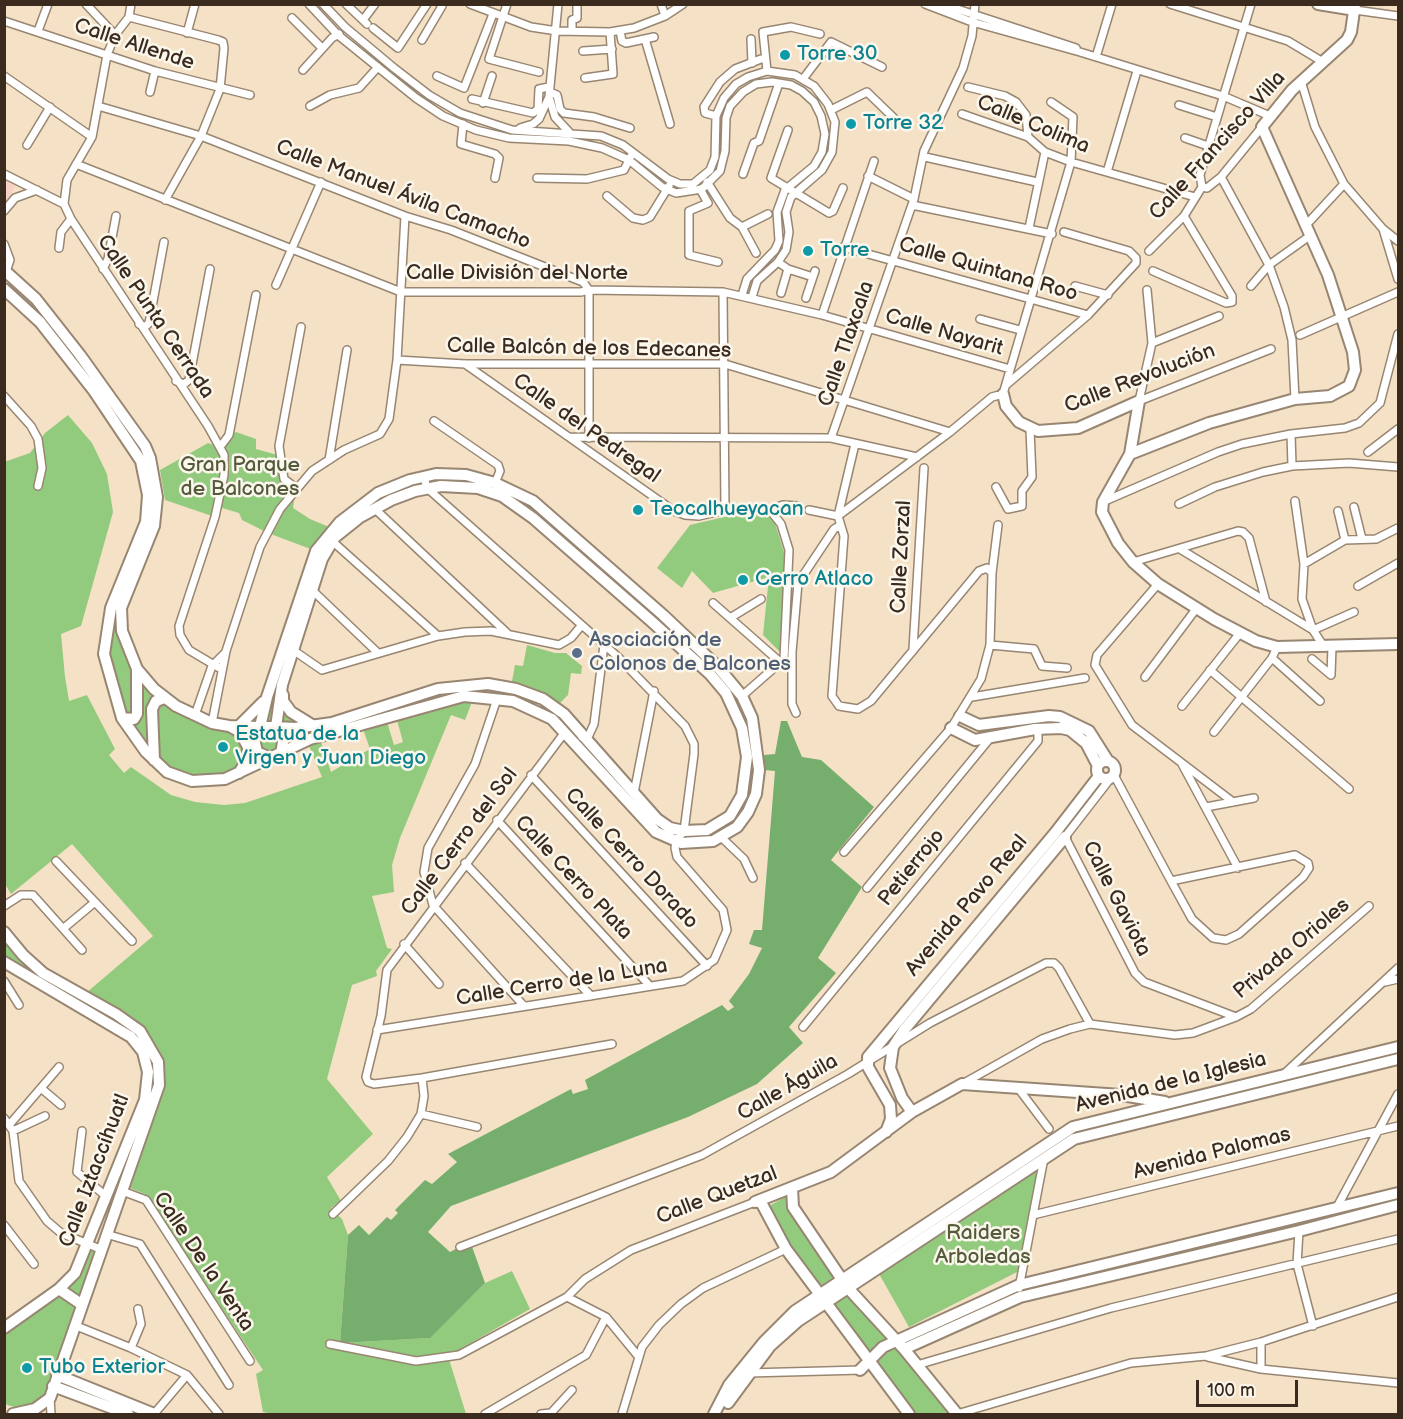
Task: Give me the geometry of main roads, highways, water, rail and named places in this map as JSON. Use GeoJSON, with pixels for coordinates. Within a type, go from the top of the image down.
{"type":"FeatureCollection","features":[{"type":"Feature","properties":{"kind":"place","name":"Torre 30"},"geometry":{"type":"Point","coordinates":[785,55]}},
{"type":"Feature","properties":{"kind":"place","name":"Torre 32"},"geometry":{"type":"Point","coordinates":[851,124]}},
{"type":"Feature","properties":{"kind":"place","name":"Torre"},"geometry":{"type":"Point","coordinates":[808,251]}},
{"type":"Feature","properties":{"kind":"place","name":"Teocalhueyacan"},"geometry":{"type":"Point","coordinates":[638,510]}},
{"type":"Feature","properties":{"kind":"place","name":"Cerro Atlaco"},"geometry":{"type":"Point","coordinates":[743,580]}},
{"type":"Feature","properties":{"kind":"place","name":"Asociación de Colonos de Balcones"},"geometry":{"type":"Point","coordinates":[577,653]}},
{"type":"Feature","properties":{"kind":"place","name":"Estatua de la Virgen y Juan Diego"},"geometry":{"type":"Point","coordinates":[223,747]}},
{"type":"Feature","properties":{"kind":"place","name":"Tubo Exterior"},"geometry":{"type":"Point","coordinates":[27,1368]}},
{"type":"Feature","properties":{"kind":"park label","name":"Gran Parque de Balcones"},"geometry":{"type":"Point","coordinates":[240,478]}},
{"type":"Feature","properties":{"kind":"park label","name":"Raiders Arboledas"},"geometry":{"type":"Point","coordinates":[983,1246]}}]}
